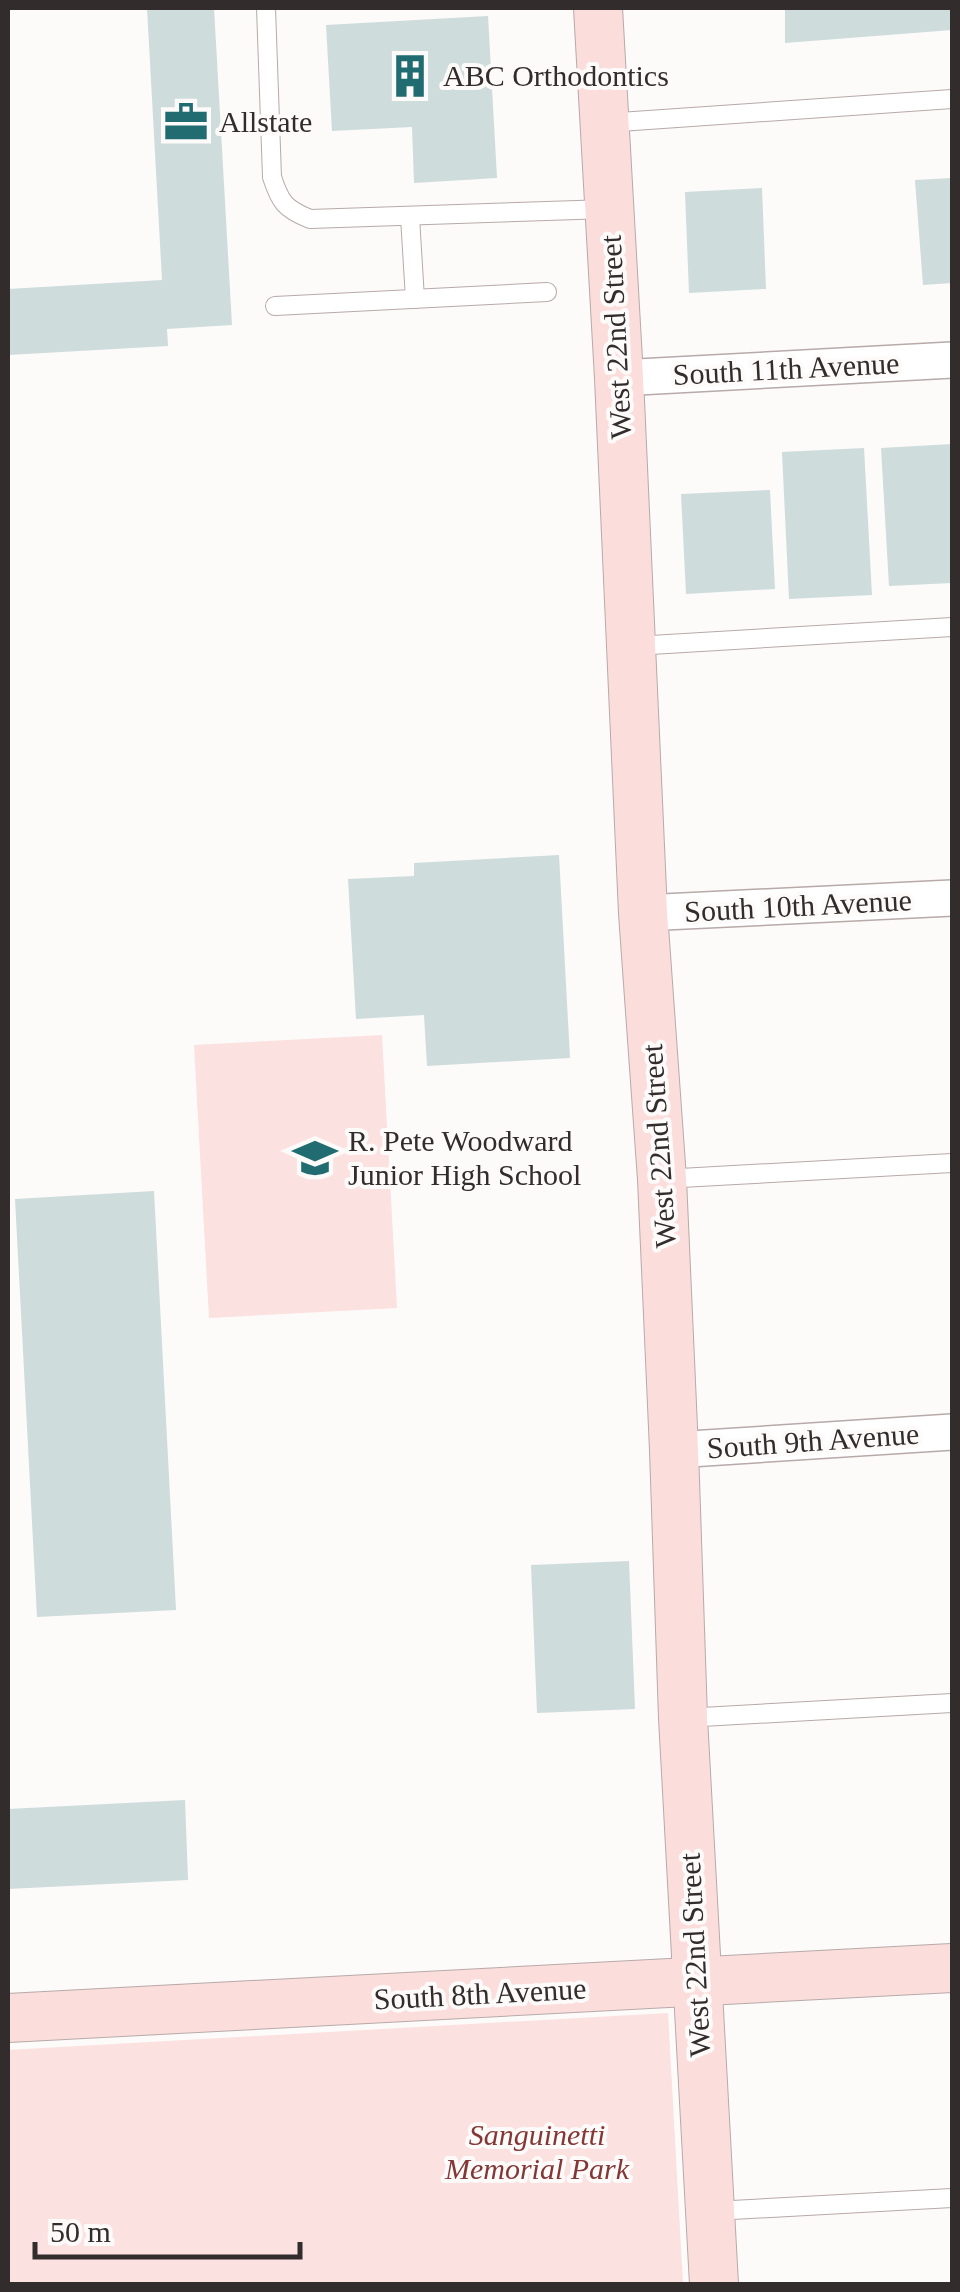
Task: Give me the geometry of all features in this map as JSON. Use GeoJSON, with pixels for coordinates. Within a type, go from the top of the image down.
{"type":"FeatureCollection","features":[{"type":"Feature","properties":{"kind":"street","name":"West 22nd Street"},"geometry":{"type":"LineString","coordinates":[[598,8],[643,913],[662,1179],[683,1718],[714,2284]]}},
{"type":"Feature","properties":{"kind":"street","name":"South 11th Avenue"},"geometry":{"type":"LineString","coordinates":[[619,378],[952,360]]}},
{"type":"Feature","properties":{"kind":"street","name":"South 10th Avenue"},"geometry":{"type":"LineString","coordinates":[[643,913],[952,898]]}},
{"type":"Feature","properties":{"kind":"street","name":"South 9th Avenue"},"geometry":{"type":"LineString","coordinates":[[674,1450],[952,1432]]}},
{"type":"Feature","properties":{"kind":"street","name":"South 8th Avenue"},"geometry":{"type":"LineString","coordinates":[[8,2018],[952,1968]]}},
{"type":"Feature","properties":{"kind":"lane"},"geometry":{"type":"LineString","coordinates":[[266,8],[272,177],[279,200],[296,214],[310,219],[609,208]]}},
{"type":"Feature","properties":{"kind":"lane"},"geometry":{"type":"LineString","coordinates":[[604,122],[952,99]]}},
{"type":"Feature","properties":{"kind":"lane"},"geometry":{"type":"LineString","coordinates":[[410,217],[415,298]]}},
{"type":"Feature","properties":{"kind":"lane"},"geometry":{"type":"LineString","coordinates":[[275,306],[547,292]]}},
{"type":"Feature","properties":{"kind":"lane"},"geometry":{"type":"LineString","coordinates":[[631,646],[952,627]]}},
{"type":"Feature","properties":{"kind":"lane"},"geometry":{"type":"LineString","coordinates":[[662,1179],[952,1163]]}},
{"type":"Feature","properties":{"kind":"lane"},"geometry":{"type":"LineString","coordinates":[[683,1718],[952,1703]]}},
{"type":"Feature","properties":{"kind":"lane"},"geometry":{"type":"LineString","coordinates":[[708,2211],[952,2198]]}},
{"type":"Feature","properties":{"kind":"green space"},"geometry":{"type":"Polygon","coordinates":[[[382,1035],[397,1308],[209,1318],[194,1045],[382,1035]]]}},
{"type":"Feature","properties":{"kind":"green space","name":"Sanguinetti Memorial Park"},"geometry":{"type":"Polygon","coordinates":[[[668,2013],[683,2284],[8,2284],[8,2050],[668,2013]]]}},
{"type":"Feature","properties":{"kind":"building"},"geometry":{"type":"Polygon","coordinates":[[[147,8],[214,8],[232,325],[167,329],[168,346],[8,355],[8,289],[162,280],[147,8]]]}},
{"type":"Feature","properties":{"kind":"building"},"geometry":{"type":"Polygon","coordinates":[[[785,8],[952,8],[952,30],[785,43],[785,8]]]}},
{"type":"Feature","properties":{"kind":"building","name":"ABC Orthodontics"},"geometry":{"type":"Polygon","coordinates":[[[488,16],[497,178],[414,183],[412,127],[332,131],[326,25],[488,16]]]}},
{"type":"Feature","properties":{"kind":"building"},"geometry":{"type":"Polygon","coordinates":[[[952,178],[952,283],[923,285],[915,180],[952,178]]]}},
{"type":"Feature","properties":{"kind":"building"},"geometry":{"type":"Polygon","coordinates":[[[762,188],[766,289],[689,293],[685,192],[762,188]]]}},
{"type":"Feature","properties":{"kind":"building"},"geometry":{"type":"Polygon","coordinates":[[[952,444],[952,583],[889,586],[881,448],[952,444]]]}},
{"type":"Feature","properties":{"kind":"building"},"geometry":{"type":"Polygon","coordinates":[[[864,448],[872,595],[789,599],[782,452],[864,448]]]}},
{"type":"Feature","properties":{"kind":"building"},"geometry":{"type":"Polygon","coordinates":[[[770,490],[775,589],[686,594],[681,494],[770,490]]]}},
{"type":"Feature","properties":{"kind":"building"},"geometry":{"type":"Polygon","coordinates":[[[559,855],[570,1058],[427,1066],[424,1015],[356,1019],[348,879],[414,876],[414,863],[559,855]]]}},
{"type":"Feature","properties":{"kind":"building"},"geometry":{"type":"Polygon","coordinates":[[[154,1191],[176,1610],[37,1617],[15,1199],[154,1191]]]}},
{"type":"Feature","properties":{"kind":"building"},"geometry":{"type":"Polygon","coordinates":[[[629,1561],[635,1709],[537,1713],[531,1565],[629,1561]]]}},
{"type":"Feature","properties":{"kind":"building"},"geometry":{"type":"Polygon","coordinates":[[[185,1800],[188,1880],[8,1889],[8,1809],[185,1800]]]}},
{"type":"Feature","properties":{"kind":"place","name":"ABC Orthodontics"},"geometry":{"type":"Point","coordinates":[410,76]}},
{"type":"Feature","properties":{"kind":"place","name":"Allstate"},"geometry":{"type":"Point","coordinates":[186,122]}},
{"type":"Feature","properties":{"kind":"place","name":"R. Pete Woodward Junior High School"},"geometry":{"type":"Point","coordinates":[315,1158]}}]}
